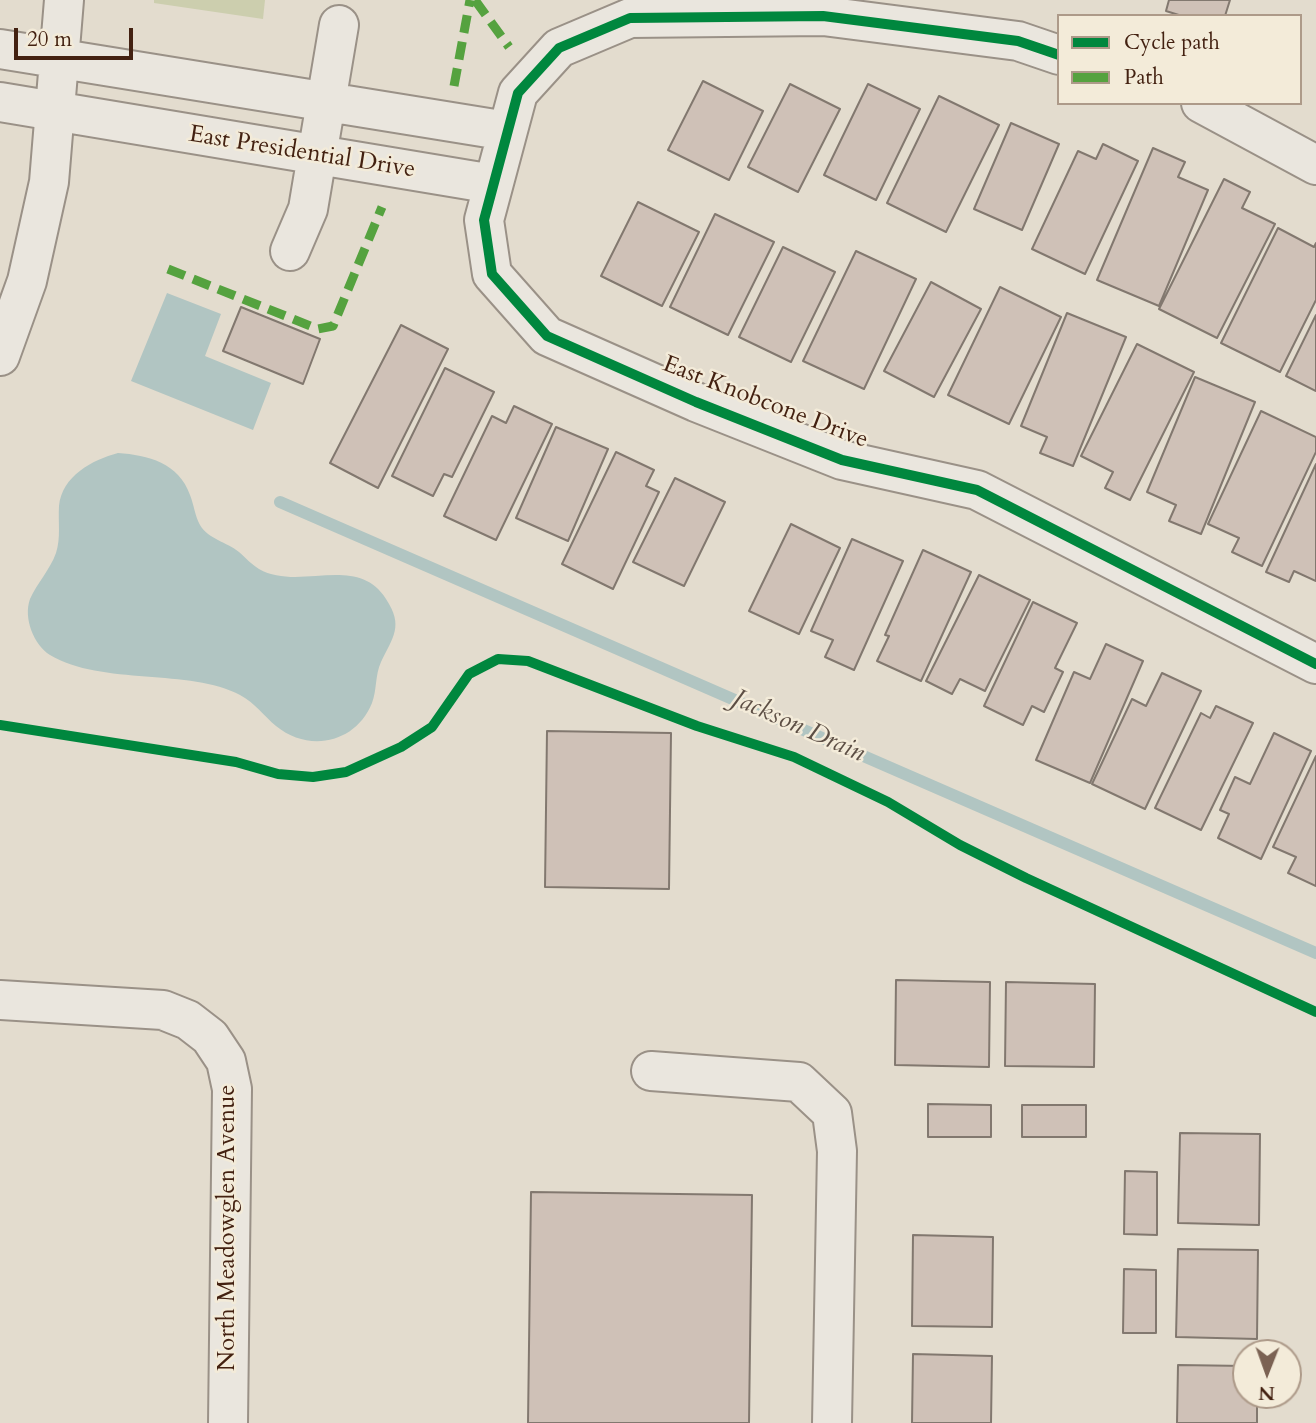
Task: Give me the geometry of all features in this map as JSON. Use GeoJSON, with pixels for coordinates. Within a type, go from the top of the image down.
{"type":"FeatureCollection","features":[{"type":"Feature","properties":{"kind":"street"},"geometry":{"type":"LineString","coordinates":[[0,356],[27,281],[49,183],[57,113],[64,0]]}},
{"type":"Feature","properties":{"kind":"street"},"geometry":{"type":"LineString","coordinates":[[494,184],[519,93],[559,48],[630,18],[823,16],[1018,41],[1057,54]]}},
{"type":"Feature","properties":{"kind":"street"},"geometry":{"type":"LineString","coordinates":[[290,251],[308,209],[340,25]]}},
{"type":"Feature","properties":{"kind":"street"},"geometry":{"type":"LineString","coordinates":[[0,49],[507,131]]}},
{"type":"Feature","properties":{"kind":"street","name":"East Presidential Drive"},"geometry":{"type":"LineString","coordinates":[[0,102],[494,184]]}},
{"type":"Feature","properties":{"kind":"street"},"geometry":{"type":"LineString","coordinates":[[1205,105],[1316,165]]}},
{"type":"Feature","properties":{"kind":"street","name":"East Knobcone Drive"},"geometry":{"type":"LineString","coordinates":[[494,184],[484,220],[492,274],[547,336],[696,402],[842,460],[977,490],[1316,664]]}},
{"type":"Feature","properties":{"kind":"street","name":"North Meadowglen Avenue"},"geometry":{"type":"LineString","coordinates":[[0,1000],[163,1010],[188,1020],[210,1037],[226,1061],[232,1089],[228,1423]]}},
{"type":"Feature","properties":{"kind":"street"},"geometry":{"type":"LineString","coordinates":[[652,1071],[799,1083],[832,1113],[836,1151],[832,1423]]}},
{"type":"Feature","properties":{"kind":"green space"},"geometry":{"type":"Polygon","coordinates":[[[154,0],[265,0],[263,19],[154,3],[154,0]]]}},
{"type":"Feature","properties":{"kind":"shaded area"},"geometry":{"type":"Polygon","coordinates":[[[167,293],[221,314],[205,356],[271,383],[253,430],[131,381],[167,293]]]}},
{"type":"Feature","properties":{"kind":"shaded area"},"geometry":{"type":"Polygon","coordinates":[[[118,453],[151,459],[170,468],[185,484],[203,530],[234,549],[259,569],[292,577],[344,575],[360,578],[374,585],[391,608],[395,631],[379,667],[372,703],[365,717],[355,727],[330,740],[303,739],[276,726],[245,698],[220,687],[95,671],[71,665],[44,651],[31,630],[28,606],[56,553],[61,495],[80,471],[98,460],[118,453]]]}},
{"type":"Feature","properties":{"kind":"building"},"geometry":{"type":"Polygon","coordinates":[[[1169,0],[1230,0],[1226,14],[1176,14],[1166,11],[1169,0]]]}},
{"type":"Feature","properties":{"kind":"building"},"geometry":{"type":"Polygon","coordinates":[[[703,81],[763,111],[729,180],[668,150],[703,81]]]}},
{"type":"Feature","properties":{"kind":"building"},"geometry":{"type":"Polygon","coordinates":[[[790,84],[840,109],[798,192],[748,167],[790,84]]]}},
{"type":"Feature","properties":{"kind":"building"},"geometry":{"type":"Polygon","coordinates":[[[868,84],[920,109],[876,200],[824,175],[868,84]]]}},
{"type":"Feature","properties":{"kind":"building"},"geometry":{"type":"Polygon","coordinates":[[[939,96],[999,125],[946,232],[887,203],[939,96]]]}},
{"type":"Feature","properties":{"kind":"building"},"geometry":{"type":"Polygon","coordinates":[[[1011,123],[1059,144],[1022,230],[974,209],[1011,123]]]}},
{"type":"Feature","properties":{"kind":"building"},"geometry":{"type":"Polygon","coordinates":[[[1103,144],[1138,161],[1085,274],[1032,249],[1078,151],[1096,159],[1103,144]]]}},
{"type":"Feature","properties":{"kind":"building"},"geometry":{"type":"Polygon","coordinates":[[[1153,148],[1185,162],[1178,177],[1208,190],[1159,306],[1097,280],[1153,148]]]}},
{"type":"Feature","properties":{"kind":"building"},"geometry":{"type":"Polygon","coordinates":[[[1224,179],[1250,192],[1242,208],[1275,224],[1217,338],[1159,309],[1224,179]]]}},
{"type":"Feature","properties":{"kind":"building"},"geometry":{"type":"Polygon","coordinates":[[[638,202],[699,232],[662,306],[601,276],[638,202]]]}},
{"type":"Feature","properties":{"kind":"building"},"geometry":{"type":"Polygon","coordinates":[[[715,214],[774,242],[728,335],[670,307],[715,214]]]}},
{"type":"Feature","properties":{"kind":"building"},"geometry":{"type":"Polygon","coordinates":[[[1278,228],[1314,247],[1316,243],[1316,300],[1280,372],[1221,343],[1278,228]]]}},
{"type":"Feature","properties":{"kind":"building"},"geometry":{"type":"Polygon","coordinates":[[[783,247],[835,272],[791,362],[739,337],[783,247]]]}},
{"type":"Feature","properties":{"kind":"building"},"geometry":{"type":"Polygon","coordinates":[[[856,251],[916,279],[864,389],[803,361],[856,251]]]}},
{"type":"Feature","properties":{"kind":"building"},"geometry":{"type":"Polygon","coordinates":[[[931,282],[981,309],[934,397],[884,371],[931,282]]]}},
{"type":"Feature","properties":{"kind":"building"},"geometry":{"type":"Polygon","coordinates":[[[1000,287],[1061,317],[1009,424],[948,395],[1000,287]]]}},
{"type":"Feature","properties":{"kind":"building"},"geometry":{"type":"Polygon","coordinates":[[[241,307],[320,339],[303,384],[223,351],[241,307]]]}},
{"type":"Feature","properties":{"kind":"building"},"geometry":{"type":"Polygon","coordinates":[[[1067,313],[1126,337],[1073,466],[1040,453],[1047,437],[1021,426],[1067,313]]]}},
{"type":"Feature","properties":{"kind":"building"},"geometry":{"type":"Polygon","coordinates":[[[1316,315],[1316,391],[1286,376],[1316,315]]]}},
{"type":"Feature","properties":{"kind":"building"},"geometry":{"type":"Polygon","coordinates":[[[401,325],[448,349],[378,488],[330,463],[401,325]]]}},
{"type":"Feature","properties":{"kind":"building"},"geometry":{"type":"Polygon","coordinates":[[[1137,344],[1194,372],[1130,500],[1105,488],[1113,472],[1081,456],[1137,344]]]}},
{"type":"Feature","properties":{"kind":"building"},"geometry":{"type":"Polygon","coordinates":[[[445,368],[494,392],[452,477],[444,474],[433,496],[392,476],[445,368]]]}},
{"type":"Feature","properties":{"kind":"building"},"geometry":{"type":"Polygon","coordinates":[[[1195,377],[1255,402],[1201,534],[1169,521],[1176,505],[1147,492],[1195,377]]]}},
{"type":"Feature","properties":{"kind":"building"},"geometry":{"type":"Polygon","coordinates":[[[514,406],[552,424],[496,540],[444,516],[492,416],[506,423],[514,406]]]}},
{"type":"Feature","properties":{"kind":"building"},"geometry":{"type":"Polygon","coordinates":[[[1261,411],[1316,437],[1316,452],[1262,566],[1232,552],[1239,538],[1208,524],[1261,411]]]}},
{"type":"Feature","properties":{"kind":"building"},"geometry":{"type":"Polygon","coordinates":[[[556,427],[608,449],[568,541],[516,518],[556,427]]]}},
{"type":"Feature","properties":{"kind":"building"},"geometry":{"type":"Polygon","coordinates":[[[616,452],[654,470],[646,486],[659,492],[613,589],[562,564],[616,452]]]}},
{"type":"Feature","properties":{"kind":"building"},"geometry":{"type":"Polygon","coordinates":[[[1316,464],[1316,581],[1294,571],[1289,582],[1266,572],[1316,464]]]}},
{"type":"Feature","properties":{"kind":"building"},"geometry":{"type":"Polygon","coordinates":[[[675,478],[725,502],[684,586],[633,562],[675,478]]]}},
{"type":"Feature","properties":{"kind":"building"},"geometry":{"type":"Polygon","coordinates":[[[791,524],[840,548],[799,634],[749,611],[791,524]]]}},
{"type":"Feature","properties":{"kind":"building"},"geometry":{"type":"Polygon","coordinates":[[[852,539],[903,561],[854,670],[825,657],[833,640],[811,631],[852,539]]]}},
{"type":"Feature","properties":{"kind":"building"},"geometry":{"type":"Polygon","coordinates":[[[923,550],[971,572],[921,681],[877,661],[889,636],[885,635],[923,550]]]}},
{"type":"Feature","properties":{"kind":"building"},"geometry":{"type":"Polygon","coordinates":[[[979,575],[1030,600],[985,691],[960,679],[952,694],[926,681],[979,575]]]}},
{"type":"Feature","properties":{"kind":"building"},"geometry":{"type":"Polygon","coordinates":[[[1033,602],[1077,623],[1055,668],[1063,672],[1044,712],[1032,706],[1023,725],[984,706],[1033,602]]]}},
{"type":"Feature","properties":{"kind":"building"},"geometry":{"type":"Polygon","coordinates":[[[1106,644],[1143,661],[1090,783],[1036,760],[1074,672],[1090,679],[1106,644]]]}},
{"type":"Feature","properties":{"kind":"building"},"geometry":{"type":"Polygon","coordinates":[[[1162,673],[1201,691],[1145,809],[1092,784],[1132,699],[1146,706],[1162,673]]]}},
{"type":"Feature","properties":{"kind":"building"},"geometry":{"type":"Polygon","coordinates":[[[1216,706],[1253,723],[1201,830],[1155,808],[1201,713],[1210,718],[1216,706]]]}},
{"type":"Feature","properties":{"kind":"building"},"geometry":{"type":"Polygon","coordinates":[[[547,731],[671,733],[669,889],[545,887],[547,731]]]}},
{"type":"Feature","properties":{"kind":"building"},"geometry":{"type":"Polygon","coordinates":[[[1274,733],[1311,751],[1261,859],[1218,838],[1229,814],[1220,810],[1235,777],[1250,784],[1274,733]]]}},
{"type":"Feature","properties":{"kind":"building"},"geometry":{"type":"Polygon","coordinates":[[[1316,756],[1316,886],[1288,873],[1296,857],[1273,847],[1316,756]]]}},
{"type":"Feature","properties":{"kind":"building"},"geometry":{"type":"Polygon","coordinates":[[[896,980],[990,982],[989,1067],[895,1065],[896,980]]]}},
{"type":"Feature","properties":{"kind":"building"},"geometry":{"type":"Polygon","coordinates":[[[1006,982],[1095,984],[1094,1067],[1005,1066],[1006,982]]]}},
{"type":"Feature","properties":{"kind":"building"},"geometry":{"type":"Polygon","coordinates":[[[928,1104],[991,1105],[991,1137],[928,1137],[928,1104]]]}},
{"type":"Feature","properties":{"kind":"building"},"geometry":{"type":"Polygon","coordinates":[[[1022,1105],[1086,1105],[1086,1137],[1022,1137],[1022,1105]]]}},
{"type":"Feature","properties":{"kind":"building"},"geometry":{"type":"Polygon","coordinates":[[[1180,1133],[1260,1134],[1259,1225],[1178,1223],[1180,1133]]]}},
{"type":"Feature","properties":{"kind":"building"},"geometry":{"type":"Polygon","coordinates":[[[1125,1171],[1157,1172],[1157,1235],[1124,1234],[1125,1171]]]}},
{"type":"Feature","properties":{"kind":"building"},"geometry":{"type":"Polygon","coordinates":[[[531,1192],[752,1195],[749,1423],[528,1423],[531,1192]]]}},
{"type":"Feature","properties":{"kind":"building"},"geometry":{"type":"Polygon","coordinates":[[[913,1235],[993,1237],[992,1327],[912,1326],[913,1235]]]}},
{"type":"Feature","properties":{"kind":"building"},"geometry":{"type":"Polygon","coordinates":[[[1178,1249],[1258,1250],[1257,1339],[1176,1337],[1178,1249]]]}},
{"type":"Feature","properties":{"kind":"building"},"geometry":{"type":"Polygon","coordinates":[[[1124,1269],[1156,1270],[1156,1333],[1123,1333],[1124,1269]]]}},
{"type":"Feature","properties":{"kind":"building"},"geometry":{"type":"Polygon","coordinates":[[[913,1354],[992,1356],[991,1423],[912,1423],[913,1354]]]}},
{"type":"Feature","properties":{"kind":"building"},"geometry":{"type":"Polygon","coordinates":[[[1178,1365],[1232,1366],[1232,1409],[1257,1409],[1257,1423],[1177,1423],[1178,1365]]]}},
{"type":"Feature","properties":{"kind":"waterway","name":"Jackson Drain"},"geometry":{"type":"LineString","coordinates":[[280,502],[1316,953]]}},
{"type":"Feature","properties":{"kind":"marked path"},"geometry":{"type":"LineString","coordinates":[[454,86],[470,0]]}},
{"type":"Feature","properties":{"kind":"marked path"},"geometry":{"type":"LineString","coordinates":[[475,0],[509,47]]}},
{"type":"Feature","properties":{"kind":"marked path"},"geometry":{"type":"LineString","coordinates":[[168,269],[318,329],[333,326],[382,207]]}},
{"type":"Feature","properties":{"kind":"cycle path"},"geometry":{"type":"LineString","coordinates":[[1057,54],[1018,41],[823,16],[630,18],[559,48],[518,93],[484,220],[492,274],[547,336],[696,402],[842,460],[977,490],[1316,664]]}},
{"type":"Feature","properties":{"kind":"cycle path"},"geometry":{"type":"LineString","coordinates":[[0,725],[236,762],[278,774],[313,777],[346,772],[401,747],[432,727],[469,674],[498,659],[528,661],[697,726],[794,757],[888,802],[960,845],[1026,878],[1316,1012]]}}]}
